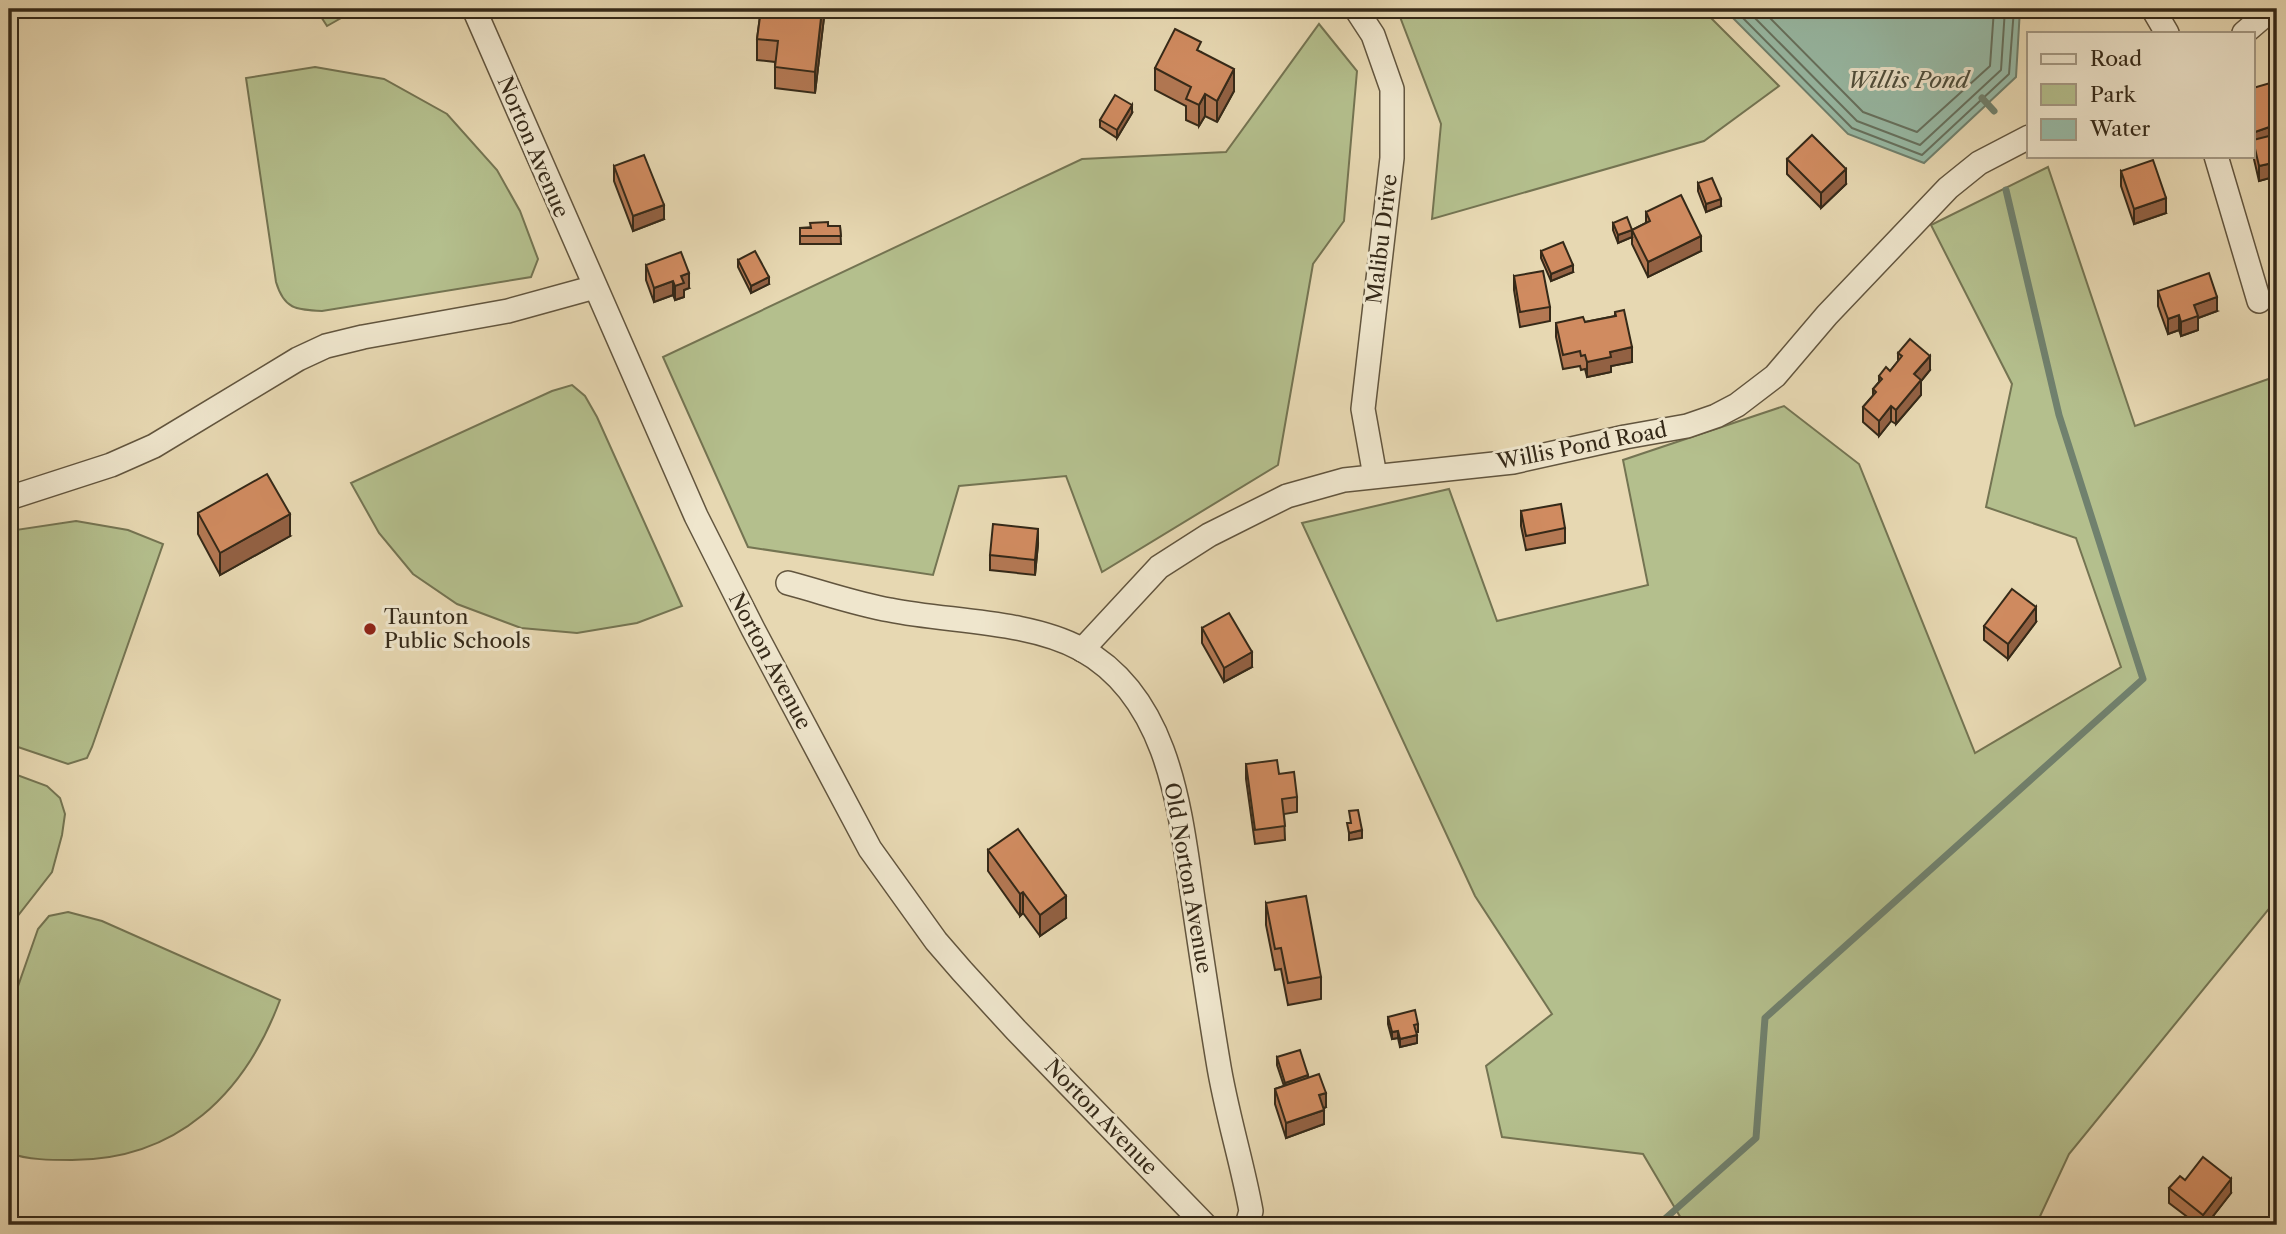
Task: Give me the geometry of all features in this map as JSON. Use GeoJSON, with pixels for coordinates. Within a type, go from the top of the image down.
{"type":"FeatureCollection","features":[{"type":"Feature","properties":{"kind":"street","name":"Norton Avenue"},"geometry":{"type":"LineString","coordinates":[[474,9],[696,516],[758,640],[870,849],[929,931],[962,971],[1205,1225]]}},
{"type":"Feature","properties":{"kind":"street","name":"Malibu Drive"},"geometry":{"type":"LineString","coordinates":[[1356,9],[1373,35],[1392,89],[1392,158],[1363,410],[1375,476]]}},
{"type":"Feature","properties":{"kind":"street"},"geometry":{"type":"LineString","coordinates":[[2153,9],[2166,32]]}},
{"type":"Feature","properties":{"kind":"street"},"geometry":{"type":"LineString","coordinates":[[2245,32],[2272,9]]}},
{"type":"Feature","properties":{"kind":"street","name":"Willis Pond Road"},"geometry":{"type":"LineString","coordinates":[[1082,650],[1159,567],[1209,535],[1287,496],[1314,486],[1375,476],[1513,462],[1625,436],[1687,426],[1737,405],[1775,376],[1827,315],[1948,188],[1979,163],[2027,138]]}},
{"type":"Feature","properties":{"kind":"street"},"geometry":{"type":"LineString","coordinates":[[2217,158],[2259,301]]}},
{"type":"Feature","properties":{"kind":"street"},"geometry":{"type":"LineString","coordinates":[[9,498],[111,465],[154,446],[298,359],[326,346],[508,311],[595,287]]}},
{"type":"Feature","properties":{"kind":"street","name":"Old Norton Avenue"},"geometry":{"type":"LineString","coordinates":[[788,583],[889,610],[1024,631],[1064,642],[1102,664],[1137,702],[1151,724],[1178,799],[1218,1064],[1251,1211],[1247,1225]]}},
{"type":"Feature","properties":{"kind":"green space"},"geometry":{"type":"Polygon","coordinates":[[[316,9],[357,9],[327,26],[316,9]]]}},
{"type":"Feature","properties":{"kind":"green space"},"geometry":{"type":"Polygon","coordinates":[[[1397,9],[1702,9],[1779,86],[1704,141],[1432,219],[1441,124],[1397,9]]]}},
{"type":"Feature","properties":{"kind":"green space"},"geometry":{"type":"Polygon","coordinates":[[[1319,24],[1357,71],[1344,221],[1313,264],[1278,465],[1102,572],[1066,476],[959,486],[933,575],[748,547],[663,357],[1082,159],[1226,152],[1319,24]]]}},
{"type":"Feature","properties":{"kind":"green space"},"geometry":{"type":"Polygon","coordinates":[[[315,67],[384,79],[447,114],[497,170],[520,211],[538,259],[531,277],[322,311],[298,309],[287,303],[276,282],[246,78],[315,67]]]}},
{"type":"Feature","properties":{"kind":"green space"},"geometry":{"type":"Polygon","coordinates":[[[2048,167],[2135,426],[2277,376],[2277,899],[2069,1154],[2036,1225],[1685,1225],[1643,1154],[1502,1137],[1486,1066],[1552,1014],[1475,896],[1302,523],[1449,489],[1497,621],[1648,585],[1623,460],[1784,406],[1859,464],[1975,753],[2121,667],[2076,538],[1986,507],[2012,384],[1931,225],[2048,167]]]}},
{"type":"Feature","properties":{"kind":"green space"},"geometry":{"type":"Polygon","coordinates":[[[572,385],[585,396],[597,417],[682,606],[637,623],[577,633],[521,628],[457,604],[413,574],[379,533],[351,483],[552,391],[572,385]]]}},
{"type":"Feature","properties":{"kind":"green space"},"geometry":{"type":"Polygon","coordinates":[[[76,521],[128,530],[163,544],[92,747],[87,758],[68,764],[9,744],[9,531],[76,521]]]}},
{"type":"Feature","properties":{"kind":"green space"},"geometry":{"type":"Polygon","coordinates":[[[9,772],[47,786],[60,798],[65,814],[52,872],[17,917],[9,939],[9,772]]]}},
{"type":"Feature","properties":{"kind":"green space"},"geometry":{"type":"Polygon","coordinates":[[[68,912],[102,921],[280,1000],[247,1065],[226,1092],[202,1115],[175,1134],[144,1148],[110,1157],[48,1160],[24,1157],[9,1153],[9,1012],[38,929],[49,916],[68,912]]]}},
{"type":"Feature","properties":{"kind":"water","name":"Willis Pond"},"geometry":{"type":"Polygon","coordinates":[[[1724,9],[2020,9],[2016,77],[1924,163],[1848,134],[1724,9]]]}},
{"type":"Feature","properties":{"kind":"building"},"geometry":{"type":"Polygon","coordinates":[[[761,9],[822,9],[815,72],[775,67],[778,41],[757,39],[761,9]]]}},
{"type":"Feature","properties":{"kind":"building"},"geometry":{"type":"Polygon","coordinates":[[[1175,29],[1201,42],[1197,50],[1234,69],[1217,101],[1205,94],[1199,105],[1186,99],[1191,87],[1155,68],[1175,29]]]}},
{"type":"Feature","properties":{"kind":"building"},"geometry":{"type":"Polygon","coordinates":[[[2277,81],[2277,109],[2271,111],[2275,125],[2255,132],[2254,128],[2254,88],[2277,81]]]}},
{"type":"Feature","properties":{"kind":"building"},"geometry":{"type":"Polygon","coordinates":[[[1115,95],[1132,105],[1117,130],[1100,120],[1115,95]]]}},
{"type":"Feature","properties":{"kind":"building"},"geometry":{"type":"Polygon","coordinates":[[[2277,134],[2277,162],[2259,166],[2254,140],[2277,134]]]}},
{"type":"Feature","properties":{"kind":"building"},"geometry":{"type":"Polygon","coordinates":[[[1812,135],[1846,169],[1821,193],[1787,159],[1812,135]]]}},
{"type":"Feature","properties":{"kind":"building"},"geometry":{"type":"Polygon","coordinates":[[[644,155],[664,205],[633,216],[614,166],[644,155]]]}},
{"type":"Feature","properties":{"kind":"building"},"geometry":{"type":"Polygon","coordinates":[[[2153,160],[2166,198],[2134,209],[2121,171],[2153,160]]]}},
{"type":"Feature","properties":{"kind":"building"},"geometry":{"type":"Polygon","coordinates":[[[1712,178],[1721,199],[1706,204],[1698,183],[1712,178]]]}},
{"type":"Feature","properties":{"kind":"building"},"geometry":{"type":"Polygon","coordinates":[[[1681,195],[1701,236],[1648,262],[1632,230],[1650,221],[1646,212],[1681,195]]]}},
{"type":"Feature","properties":{"kind":"building"},"geometry":{"type":"Polygon","coordinates":[[[1627,217],[1632,230],[1618,235],[1613,223],[1627,217]]]}},
{"type":"Feature","properties":{"kind":"building"},"geometry":{"type":"Polygon","coordinates":[[[828,222],[828,226],[840,226],[841,236],[800,236],[800,228],[811,228],[810,223],[828,222]]]}},
{"type":"Feature","properties":{"kind":"building"},"geometry":{"type":"Polygon","coordinates":[[[1563,242],[1573,265],[1551,274],[1541,251],[1563,242]]]}},
{"type":"Feature","properties":{"kind":"building"},"geometry":{"type":"Polygon","coordinates":[[[755,251],[769,277],[751,286],[738,260],[755,251]]]}},
{"type":"Feature","properties":{"kind":"building"},"geometry":{"type":"Polygon","coordinates":[[[681,252],[689,273],[681,276],[684,283],[675,286],[673,281],[654,288],[646,265],[681,252]]]}},
{"type":"Feature","properties":{"kind":"building"},"geometry":{"type":"Polygon","coordinates":[[[1543,271],[1550,307],[1520,312],[1514,276],[1543,271]]]}},
{"type":"Feature","properties":{"kind":"building"},"geometry":{"type":"Polygon","coordinates":[[[2209,273],[2217,297],[2194,305],[2198,316],[2181,322],[2179,315],[2168,319],[2158,291],[2209,273]]]}},
{"type":"Feature","properties":{"kind":"building"},"geometry":{"type":"Polygon","coordinates":[[[1624,310],[1632,347],[1610,352],[1611,357],[1587,362],[1580,351],[1563,355],[1556,323],[1583,317],[1585,322],[1616,316],[1615,312],[1624,310]]]}},
{"type":"Feature","properties":{"kind":"building"},"geometry":{"type":"Polygon","coordinates":[[[1910,339],[1930,356],[1914,374],[1921,380],[1896,410],[1891,406],[1879,421],[1863,407],[1876,392],[1873,389],[1882,379],[1879,376],[1886,367],[1890,371],[1902,356],[1898,353],[1910,339]]]}},
{"type":"Feature","properties":{"kind":"building"},"geometry":{"type":"Polygon","coordinates":[[[267,474],[290,514],[220,553],[198,513],[267,474]]]}},
{"type":"Feature","properties":{"kind":"building"},"geometry":{"type":"Polygon","coordinates":[[[1561,504],[1565,528],[1526,536],[1521,511],[1561,504]]]}},
{"type":"Feature","properties":{"kind":"building"},"geometry":{"type":"Polygon","coordinates":[[[993,524],[1038,529],[1035,560],[990,555],[993,524]]]}},
{"type":"Feature","properties":{"kind":"building"},"geometry":{"type":"Polygon","coordinates":[[[2012,589],[2036,607],[2008,644],[1984,626],[2012,589]]]}},
{"type":"Feature","properties":{"kind":"building"},"geometry":{"type":"Polygon","coordinates":[[[1229,613],[1252,652],[1224,668],[1202,628],[1229,613]]]}},
{"type":"Feature","properties":{"kind":"building"},"geometry":{"type":"Polygon","coordinates":[[[1277,760],[1279,774],[1294,772],[1297,797],[1282,799],[1285,826],[1255,830],[1246,764],[1277,760]]]}},
{"type":"Feature","properties":{"kind":"building"},"geometry":{"type":"Polygon","coordinates":[[[1358,810],[1362,830],[1349,833],[1349,811],[1358,810]]]}},
{"type":"Feature","properties":{"kind":"building"},"geometry":{"type":"Polygon","coordinates":[[[1018,829],[1066,896],[1040,915],[1023,892],[1020,894],[988,850],[1018,829]]]}},
{"type":"Feature","properties":{"kind":"building"},"geometry":{"type":"Polygon","coordinates":[[[1306,896],[1321,977],[1288,983],[1281,948],[1275,949],[1266,903],[1306,896]]]}},
{"type":"Feature","properties":{"kind":"building"},"geometry":{"type":"Polygon","coordinates":[[[1415,1010],[1418,1024],[1414,1025],[1417,1035],[1400,1039],[1398,1031],[1392,1032],[1388,1017],[1415,1010]]]}},
{"type":"Feature","properties":{"kind":"building"},"geometry":{"type":"Polygon","coordinates":[[[1300,1050],[1308,1075],[1285,1083],[1277,1057],[1300,1050]]]}},
{"type":"Feature","properties":{"kind":"building"},"geometry":{"type":"Polygon","coordinates":[[[1319,1074],[1326,1093],[1319,1095],[1324,1110],[1286,1123],[1275,1089],[1319,1074]]]}},
{"type":"Feature","properties":{"kind":"building"},"geometry":{"type":"Polygon","coordinates":[[[2203,1157],[2231,1179],[2203,1215],[2169,1188],[2180,1176],[2185,1180],[2203,1157]]]}},
{"type":"Feature","properties":{"kind":"waterway"},"geometry":{"type":"LineString","coordinates":[[1982,98],[1994,111]]}},
{"type":"Feature","properties":{"kind":"waterway"},"geometry":{"type":"LineString","coordinates":[[1658,1225],[1756,1138],[1765,1018],[2143,679],[2059,415],[2006,190]]}},
{"type":"Feature","properties":{"kind":"place","name":"Taunton Public Schools"},"geometry":{"type":"Point","coordinates":[370,629]}}]}
